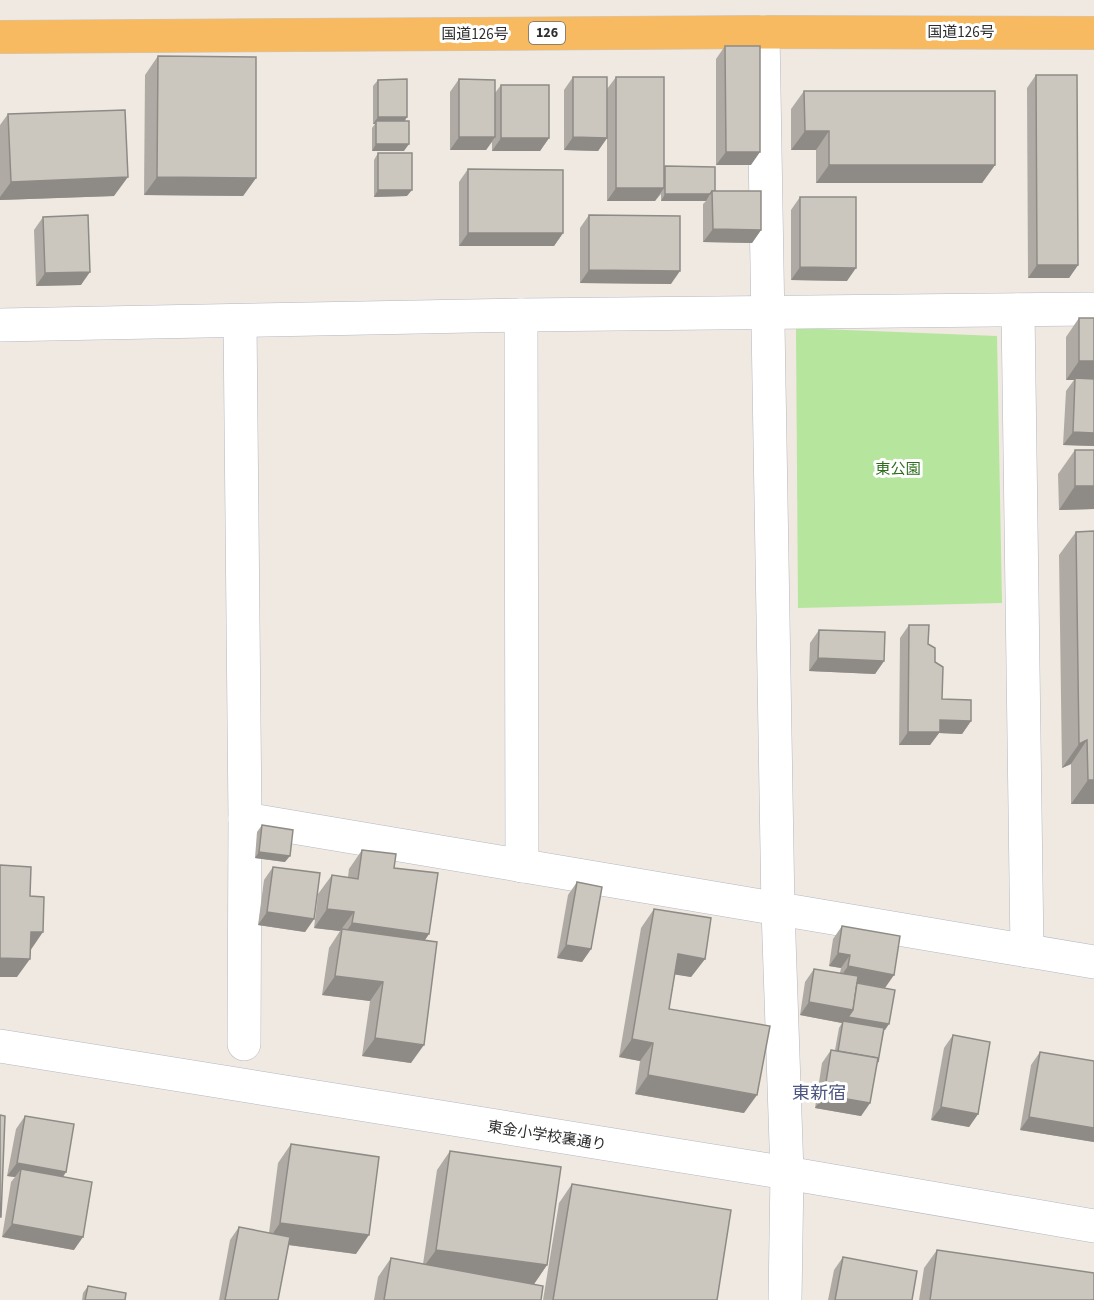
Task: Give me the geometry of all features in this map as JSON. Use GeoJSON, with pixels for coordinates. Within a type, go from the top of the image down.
{"type":"FeatureCollection","features":[{"type":"Feature","properties":{"kind":"highway","name":"国道126号"},"geometry":{"type":"LineString","coordinates":[[0,37],[763,32],[1094,33]]}},
{"type":"Feature","properties":{"kind":"street"},"geometry":{"type":"LineString","coordinates":[[763,32],[778,909],[787,1173],[785,1300]]}},
{"type":"Feature","properties":{"kind":"street"},"geometry":{"type":"LineString","coordinates":[[0,325],[521,315],[1094,309]]}},
{"type":"Feature","properties":{"kind":"street"},"geometry":{"type":"LineString","coordinates":[[1018,310],[1027,951]]}},
{"type":"Feature","properties":{"kind":"street"},"geometry":{"type":"LineString","coordinates":[[521,315],[522,866]]}},
{"type":"Feature","properties":{"kind":"street"},"geometry":{"type":"LineString","coordinates":[[240,321],[245,819],[244,1044]]}},
{"type":"Feature","properties":{"kind":"street"},"geometry":{"type":"LineString","coordinates":[[245,819],[1094,962]]}},
{"type":"Feature","properties":{"kind":"street","name":"東金小学校裏通り"},"geometry":{"type":"LineString","coordinates":[[0,1046],[787,1173],[1094,1226]]}},
{"type":"Feature","properties":{"kind":"green space","name":"東公園"},"geometry":{"type":"Polygon","coordinates":[[[796,328],[997,336],[1002,603],[798,608],[796,328]]]}},
{"type":"Feature","properties":{"kind":"building"},"geometry":{"type":"Polygon","coordinates":[[[725,46],[760,46],[760,152],[726,152],[725,46]]]}},
{"type":"Feature","properties":{"kind":"building"},"geometry":{"type":"Polygon","coordinates":[[[158,56],[256,57],[256,178],[157,177],[158,56]]]}},
{"type":"Feature","properties":{"kind":"building"},"geometry":{"type":"Polygon","coordinates":[[[1036,75],[1077,75],[1078,265],[1037,265],[1036,75]]]}},
{"type":"Feature","properties":{"kind":"building"},"geometry":{"type":"Polygon","coordinates":[[[573,77],[607,77],[607,138],[573,137],[573,77]]]}},
{"type":"Feature","properties":{"kind":"building"},"geometry":{"type":"Polygon","coordinates":[[[616,77],[664,77],[664,188],[616,188],[616,77]]]}},
{"type":"Feature","properties":{"kind":"building"},"geometry":{"type":"Polygon","coordinates":[[[407,79],[407,117],[378,117],[378,80],[407,79]]]}},
{"type":"Feature","properties":{"kind":"building"},"geometry":{"type":"Polygon","coordinates":[[[459,79],[495,80],[495,137],[459,137],[459,79]]]}},
{"type":"Feature","properties":{"kind":"building"},"geometry":{"type":"Polygon","coordinates":[[[501,85],[549,85],[549,138],[501,138],[501,85]]]}},
{"type":"Feature","properties":{"kind":"building"},"geometry":{"type":"Polygon","coordinates":[[[804,91],[995,91],[995,165],[829,165],[829,131],[805,131],[804,91]]]}},
{"type":"Feature","properties":{"kind":"building"},"geometry":{"type":"Polygon","coordinates":[[[125,110],[128,177],[11,182],[8,114],[125,110]]]}},
{"type":"Feature","properties":{"kind":"building"},"geometry":{"type":"Polygon","coordinates":[[[376,121],[409,121],[409,144],[376,144],[376,121]]]}},
{"type":"Feature","properties":{"kind":"building"},"geometry":{"type":"Polygon","coordinates":[[[378,153],[412,153],[412,190],[378,190],[378,153]]]}},
{"type":"Feature","properties":{"kind":"building"},"geometry":{"type":"Polygon","coordinates":[[[665,166],[715,167],[715,191],[710,194],[665,194],[665,166]]]}},
{"type":"Feature","properties":{"kind":"building"},"geometry":{"type":"Polygon","coordinates":[[[468,169],[563,170],[563,233],[468,233],[468,169]]]}},
{"type":"Feature","properties":{"kind":"building"},"geometry":{"type":"Polygon","coordinates":[[[712,191],[761,191],[761,230],[713,229],[712,191]]]}},
{"type":"Feature","properties":{"kind":"building"},"geometry":{"type":"Polygon","coordinates":[[[800,197],[856,197],[856,268],[800,267],[800,197]]]}},
{"type":"Feature","properties":{"kind":"building"},"geometry":{"type":"Polygon","coordinates":[[[88,215],[90,272],[45,273],[43,217],[88,215]]]}},
{"type":"Feature","properties":{"kind":"building"},"geometry":{"type":"Polygon","coordinates":[[[589,215],[680,216],[680,271],[589,270],[589,215]]]}},
{"type":"Feature","properties":{"kind":"building"},"geometry":{"type":"Polygon","coordinates":[[[1079,318],[1094,318],[1094,361],[1079,361],[1079,318]]]}},
{"type":"Feature","properties":{"kind":"building"},"geometry":{"type":"Polygon","coordinates":[[[1075,378],[1094,379],[1094,433],[1073,432],[1075,378]]]}},
{"type":"Feature","properties":{"kind":"building"},"geometry":{"type":"Polygon","coordinates":[[[1075,450],[1094,450],[1094,486],[1075,486],[1075,450]]]}},
{"type":"Feature","properties":{"kind":"building"},"geometry":{"type":"Polygon","coordinates":[[[1094,531],[1094,780],[1088,780],[1087,740],[1079,744],[1076,532],[1094,531]]]}},
{"type":"Feature","properties":{"kind":"building"},"geometry":{"type":"Polygon","coordinates":[[[909,625],[929,625],[928,644],[935,648],[935,662],[943,667],[942,699],[971,700],[971,721],[940,720],[940,732],[908,732],[909,625]]]}},
{"type":"Feature","properties":{"kind":"building"},"geometry":{"type":"Polygon","coordinates":[[[819,630],[885,632],[884,661],[818,658],[819,630]]]}},
{"type":"Feature","properties":{"kind":"building"},"geometry":{"type":"Polygon","coordinates":[[[262,825],[293,830],[290,856],[259,852],[262,825]]]}},
{"type":"Feature","properties":{"kind":"building"},"geometry":{"type":"Polygon","coordinates":[[[362,850],[396,854],[394,868],[438,873],[429,934],[352,923],[354,912],[327,909],[332,875],[358,879],[362,850]]]}},
{"type":"Feature","properties":{"kind":"building"},"geometry":{"type":"Polygon","coordinates":[[[0,865],[31,867],[30,896],[44,897],[43,932],[31,932],[30,959],[0,958],[0,865]]]}},
{"type":"Feature","properties":{"kind":"building"},"geometry":{"type":"Polygon","coordinates":[[[273,867],[320,873],[314,919],[267,912],[273,867]]]}},
{"type":"Feature","properties":{"kind":"building"},"geometry":{"type":"Polygon","coordinates":[[[577,882],[602,887],[591,949],[566,945],[577,882]]]}},
{"type":"Feature","properties":{"kind":"building"},"geometry":{"type":"Polygon","coordinates":[[[654,909],[711,918],[705,959],[678,954],[669,1009],[770,1026],[757,1095],[648,1075],[653,1043],[632,1039],[654,909]]]}},
{"type":"Feature","properties":{"kind":"building"},"geometry":{"type":"Polygon","coordinates":[[[842,926],[900,936],[894,975],[848,966],[850,955],[838,953],[842,926]]]}},
{"type":"Feature","properties":{"kind":"building"},"geometry":{"type":"Polygon","coordinates":[[[342,929],[437,942],[424,1045],[375,1038],[383,982],[335,976],[342,929]]]}},
{"type":"Feature","properties":{"kind":"building"},"geometry":{"type":"Polygon","coordinates":[[[814,969],[858,976],[853,1010],[809,1002],[814,969]]]}},
{"type":"Feature","properties":{"kind":"building"},"geometry":{"type":"Polygon","coordinates":[[[857,983],[895,990],[889,1024],[848,1017],[853,1010],[857,983]]]}},
{"type":"Feature","properties":{"kind":"building"},"geometry":{"type":"Polygon","coordinates":[[[843,1021],[884,1028],[878,1062],[878,1058],[838,1051],[843,1021]]]}},
{"type":"Feature","properties":{"kind":"building"},"geometry":{"type":"Polygon","coordinates":[[[953,1035],[990,1042],[978,1114],[941,1107],[953,1035]]]}},
{"type":"Feature","properties":{"kind":"building"},"geometry":{"type":"Polygon","coordinates":[[[831,1050],[878,1058],[870,1103],[824,1095],[831,1050]]]}},
{"type":"Feature","properties":{"kind":"building"},"geometry":{"type":"Polygon","coordinates":[[[1040,1052],[1094,1061],[1094,1128],[1029,1117],[1040,1052]]]}},
{"type":"Feature","properties":{"kind":"building"},"geometry":{"type":"Polygon","coordinates":[[[0,1115],[5,1116],[1,1217],[0,1217],[0,1115]]]}},
{"type":"Feature","properties":{"kind":"building"},"geometry":{"type":"Polygon","coordinates":[[[25,1116],[74,1124],[66,1172],[17,1163],[25,1116]]]}},
{"type":"Feature","properties":{"kind":"building"},"geometry":{"type":"Polygon","coordinates":[[[291,1144],[379,1157],[369,1235],[280,1223],[291,1144]]]}},
{"type":"Feature","properties":{"kind":"building"},"geometry":{"type":"Polygon","coordinates":[[[450,1151],[561,1167],[547,1265],[436,1250],[450,1151]]]}},
{"type":"Feature","properties":{"kind":"building"},"geometry":{"type":"Polygon","coordinates":[[[21,1169],[92,1182],[83,1237],[12,1224],[21,1169]]]}},
{"type":"Feature","properties":{"kind":"building"},"geometry":{"type":"Polygon","coordinates":[[[572,1184],[731,1210],[717,1300],[553,1300],[572,1184]]]}},
{"type":"Feature","properties":{"kind":"building"},"geometry":{"type":"Polygon","coordinates":[[[239,1227],[290,1237],[278,1300],[225,1300],[239,1227]]]}},
{"type":"Feature","properties":{"kind":"building"},"geometry":{"type":"Polygon","coordinates":[[[937,1250],[1094,1273],[1094,1300],[930,1300],[937,1250]]]}},
{"type":"Feature","properties":{"kind":"building"},"geometry":{"type":"Polygon","coordinates":[[[843,1257],[917,1271],[912,1300],[835,1300],[843,1257]]]}},
{"type":"Feature","properties":{"kind":"building"},"geometry":{"type":"Polygon","coordinates":[[[391,1258],[543,1286],[541,1300],[384,1300],[391,1258]]]}},
{"type":"Feature","properties":{"kind":"building"},"geometry":{"type":"Polygon","coordinates":[[[88,1286],[126,1293],[125,1300],[85,1300],[88,1286]]]}},
{"type":"Feature","properties":{"kind":"district","name":"東新宿"},"geometry":{"type":"Point","coordinates":[819,1093]}}]}
